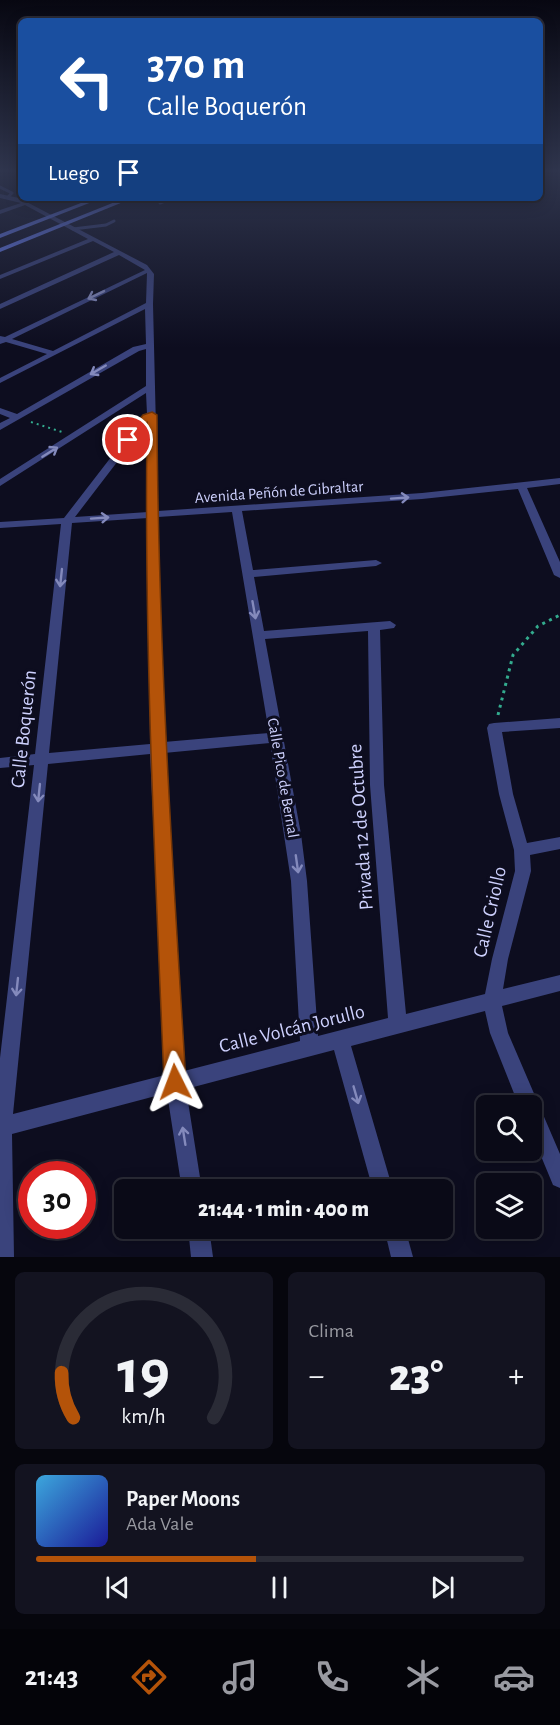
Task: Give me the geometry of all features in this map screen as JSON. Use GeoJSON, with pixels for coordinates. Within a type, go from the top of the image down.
{"type":"FeatureCollection","features":[{"type":"Feature","properties":{"kind":"main road"},"geometry":{"type":"LineString","coordinates":[[0,250],[48,231]]}},
{"type":"Feature","properties":{"kind":"street"},"geometry":{"type":"LineString","coordinates":[[76,231],[149,270],[151,274],[149,304],[152,415],[151,515],[157,748],[175,1082],[190,1179]]}},
{"type":"Feature","properties":{"kind":"street"},"geometry":{"type":"LineString","coordinates":[[0,277],[92,239]]}},
{"type":"Feature","properties":{"kind":"street"},"geometry":{"type":"LineString","coordinates":[[0,307],[118,253]]}},
{"type":"Feature","properties":{"kind":"street"},"geometry":{"type":"LineString","coordinates":[[2,340],[149,270]]}},
{"type":"Feature","properties":{"kind":"street"},"geometry":{"type":"LineString","coordinates":[[0,381],[149,304]]}},
{"type":"Feature","properties":{"kind":"street"},"geometry":{"type":"LineString","coordinates":[[2,340],[53,353]]}},
{"type":"Feature","properties":{"kind":"street"},"geometry":{"type":"LineString","coordinates":[[0,427],[136,349],[150,345]]}},
{"type":"Feature","properties":{"kind":"street"},"geometry":{"type":"LineString","coordinates":[[0,483],[150,387]]}},
{"type":"Feature","properties":{"kind":"street"},"geometry":{"type":"LineString","coordinates":[[0,411],[16,417]]}},
{"type":"Feature","properties":{"kind":"street"},"geometry":{"type":"LineString","coordinates":[[67,520],[145,419],[152,415]]}},
{"type":"Feature","properties":{"kind":"street","name":"Avenida Peñón de Gibraltar"},"geometry":{"type":"LineString","coordinates":[[0,525],[237,511],[422,496],[560,481]]}},
{"type":"Feature","properties":{"kind":"street"},"geometry":{"type":"LineString","coordinates":[[521,485],[560,574]]}},
{"type":"Feature","properties":{"kind":"street","name":"Calle Pico de Bernal"},"geometry":{"type":"LineString","coordinates":[[237,511],[285,785],[299,881],[310,1047]]}},
{"type":"Feature","properties":{"kind":"street","name":"Calle Boquerón"},"geometry":{"type":"LineString","coordinates":[[3,1257],[1,1127],[67,520]]}},
{"type":"Feature","properties":{"kind":"street"},"geometry":{"type":"LineString","coordinates":[[248,574],[376,563]]}},
{"type":"Feature","properties":{"kind":"street"},"geometry":{"type":"LineString","coordinates":[[259,635],[390,625]]}},
{"type":"Feature","properties":{"kind":"street","name":"Privada 12 de Octubre"},"geometry":{"type":"LineString","coordinates":[[374,626],[376,785],[398,1025]]}},
{"type":"Feature","properties":{"kind":"street"},"geometry":{"type":"LineString","coordinates":[[494,728],[560,723]]}},
{"type":"Feature","properties":{"kind":"street","name":"Calle Criollo"},"geometry":{"type":"LineString","coordinates":[[492,1001],[500,959],[523,871],[522,850],[506,794],[494,728]]}},
{"type":"Feature","properties":{"kind":"street"},"geometry":{"type":"LineString","coordinates":[[0,763],[276,737]]}},
{"type":"Feature","properties":{"kind":"street"},"geometry":{"type":"LineString","coordinates":[[522,850],[560,843]]}},
{"type":"Feature","properties":{"kind":"street","name":"Calle Volcán Jorullo"},"geometry":{"type":"LineString","coordinates":[[1,1127],[560,983]]}},
{"type":"Feature","properties":{"kind":"street"},"geometry":{"type":"LineString","coordinates":[[492,1001],[499,1033],[525,1095]]}},
{"type":"Feature","properties":{"kind":"street"},"geometry":{"type":"LineString","coordinates":[[340,1039],[380,1179]]}},
{"type":"Feature","properties":{"kind":"street"},"geometry":{"type":"LineString","coordinates":[[542,1135],[560,1178]]}},
{"type":"Feature","properties":{"kind":"street"},"geometry":{"type":"LineString","coordinates":[[200,1239],[202,1257]]}},
{"type":"Feature","properties":{"kind":"street"},"geometry":{"type":"LineString","coordinates":[[397,1239],[402,1257]]}},
{"type":"Feature","properties":{"kind":"path"},"geometry":{"type":"LineString","coordinates":[[16,417],[75,436]]}},
{"type":"Feature","properties":{"kind":"path"},"geometry":{"type":"LineString","coordinates":[[494,728],[513,655],[538,626],[560,615]]}},
{"type":"Feature","properties":{"kind":"route"},"geometry":{"type":"LineString","coordinates":[[128,440],[147,417],[152,415],[151,515],[157,748],[175,1082]]}}]}
